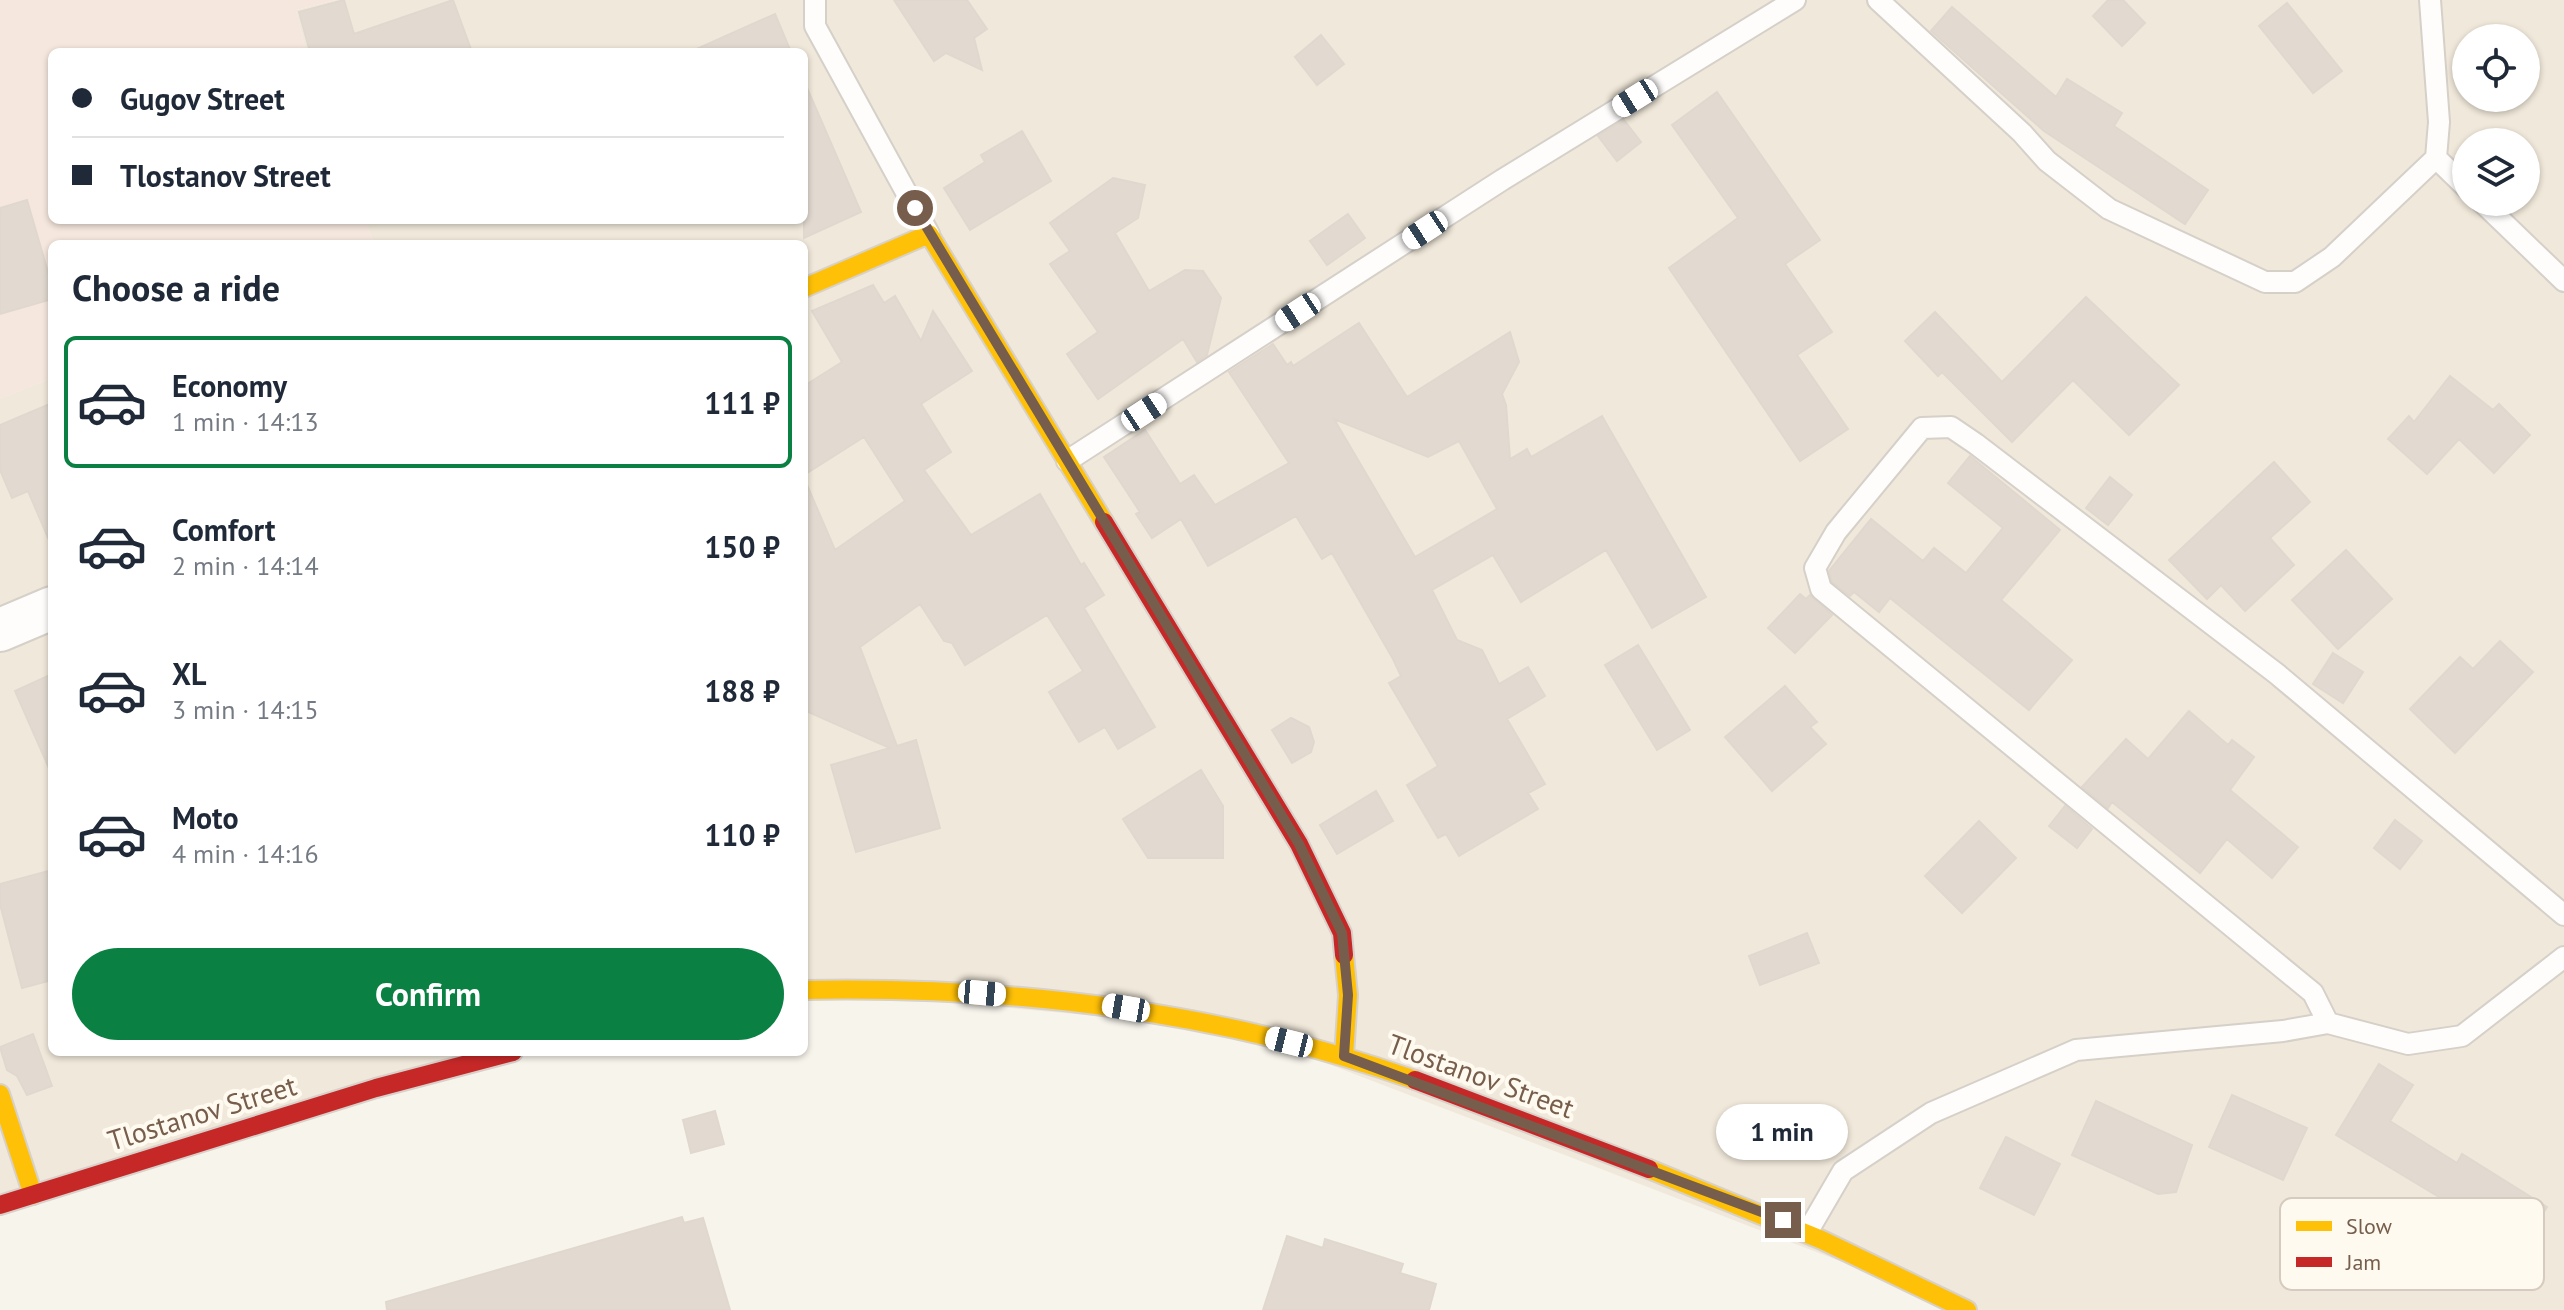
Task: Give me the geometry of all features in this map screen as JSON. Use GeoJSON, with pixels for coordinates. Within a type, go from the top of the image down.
{"type":"FeatureCollection","features":[{"type":"Feature","properties":{"kind":"main road"},"geometry":{"type":"LineString","coordinates":[[808,286],[929,234],[1299,844],[1342,933],[1348,995],[1344,1056]]}},
{"type":"Feature","properties":{"kind":"main road","name":"Tlostanov Street"},"geometry":{"type":"LineString","coordinates":[[808,990],[896,987],[1098,1003],[1235,1028],[1344,1056],[1667,1174],[1808,1231],[1967,1310]]}},
{"type":"Feature","properties":{"kind":"main road","name":"Tlostanov Street"},"geometry":{"type":"LineString","coordinates":[[0,1205],[376,1088],[498,1056]]}},
{"type":"Feature","properties":{"kind":"main road"},"geometry":{"type":"LineString","coordinates":[[0,1094],[33,1195]]}},
{"type":"Feature","properties":{"kind":"street"},"geometry":{"type":"LineString","coordinates":[[0,630],[48,610]]}},
{"type":"Feature","properties":{"kind":"lane"},"geometry":{"type":"LineString","coordinates":[[815,0],[815,26],[929,234]]}},
{"type":"Feature","properties":{"kind":"lane"},"geometry":{"type":"LineString","coordinates":[[1067,461],[1502,180],[1795,0]]}},
{"type":"Feature","properties":{"kind":"lane"},"geometry":{"type":"LineString","coordinates":[[1878,0],[2022,133],[2047,161],[2109,209],[2265,282],[2295,282],[2332,257],[2436,158],[2439,122],[2430,0]]}},
{"type":"Feature","properties":{"kind":"lane"},"geometry":{"type":"LineString","coordinates":[[2436,158],[2452,173]]}},
{"type":"Feature","properties":{"kind":"lane"},"geometry":{"type":"LineString","coordinates":[[2497,216],[2564,281]]}},
{"type":"Feature","properties":{"kind":"lane"},"geometry":{"type":"LineString","coordinates":[[2328,1023],[2313,993],[1821,589],[1815,568],[1836,532],[1922,428],[1951,427],[1976,444],[2277,674],[2564,915]]}},
{"type":"Feature","properties":{"kind":"lane"},"geometry":{"type":"LineString","coordinates":[[1808,1231],[1843,1171],[1856,1162],[1931,1113],[2076,1050],[2283,1031],[2328,1023],[2408,1044],[2462,1036],[2564,957]]}},
{"type":"Feature","properties":{"kind":"shaded area"},"geometry":{"type":"Polygon","coordinates":[[[0,0],[336,0],[296,10],[305,48],[48,48],[48,224],[366,224],[372,240],[48,240],[48,380],[0,399],[0,0]]]}},
{"type":"Feature","properties":{"kind":"shaded area"},"geometry":{"type":"Polygon","coordinates":[[[336,0],[2564,0],[2564,1310],[1967,1310],[1235,1028],[808,990],[808,240],[372,240],[366,224],[808,224],[808,48],[305,48],[296,10],[336,0]]]}},
{"type":"Feature","properties":{"kind":"shaded area"},"geometry":{"type":"Polygon","coordinates":[[[48,380],[48,1056],[500,1056],[0,1205],[0,399],[48,380]]]}},
{"type":"Feature","properties":{"kind":"building"},"geometry":{"type":"Polygon","coordinates":[[[344,0],[354,34],[453,0],[471,48],[309,48],[299,12],[344,0]]]}},
{"type":"Feature","properties":{"kind":"building"},"geometry":{"type":"Polygon","coordinates":[[[894,0],[967,0],[987,29],[974,38],[982,70],[946,53],[934,61],[894,0]]]}},
{"type":"Feature","properties":{"kind":"building"},"geometry":{"type":"Polygon","coordinates":[[[2108,0],[2123,0],[2145,23],[2122,46],[2093,16],[2108,0]]]}},
{"type":"Feature","properties":{"kind":"building"},"geometry":{"type":"Polygon","coordinates":[[[2287,3],[2342,71],[2313,93],[2259,26],[2287,3]]]}},
{"type":"Feature","properties":{"kind":"building"},"geometry":{"type":"Polygon","coordinates":[[[1952,7],[2056,97],[2067,79],[2122,113],[2114,126],[2208,190],[2185,224],[2044,131],[1931,31],[1952,7]]]}},
{"type":"Feature","properties":{"kind":"building"},"geometry":{"type":"Polygon","coordinates":[[[775,14],[789,48],[699,48],[775,14]]]}},
{"type":"Feature","properties":{"kind":"building"},"geometry":{"type":"Polygon","coordinates":[[[1321,35],[1344,64],[1317,85],[1295,57],[1321,35]]]}},
{"type":"Feature","properties":{"kind":"building"},"geometry":{"type":"Polygon","coordinates":[[[808,90],[861,212],[804,238],[804,224],[808,224],[808,90]]]}},
{"type":"Feature","properties":{"kind":"building"},"geometry":{"type":"Polygon","coordinates":[[[1717,92],[1820,240],[1785,264],[1832,332],[1797,355],[1848,429],[1800,461],[1669,268],[1738,218],[1672,125],[1717,92]]]}},
{"type":"Feature","properties":{"kind":"building"},"geometry":{"type":"Polygon","coordinates":[[[1624,120],[1641,142],[1617,161],[1598,136],[1624,120]]]}},
{"type":"Feature","properties":{"kind":"building"},"geometry":{"type":"Polygon","coordinates":[[[1022,131],[1051,181],[970,230],[944,188],[985,162],[981,155],[1022,131]]]}},
{"type":"Feature","properties":{"kind":"building"},"geometry":{"type":"Polygon","coordinates":[[[1113,178],[1145,185],[1138,218],[1115,233],[1149,291],[1185,270],[1203,271],[1221,298],[1207,355],[1197,362],[1183,339],[1098,399],[1067,354],[1098,332],[1050,264],[1070,251],[1050,223],[1113,178]]]}},
{"type":"Feature","properties":{"kind":"building"},"geometry":{"type":"Polygon","coordinates":[[[27,200],[48,272],[48,300],[0,314],[0,208],[27,200]]]}},
{"type":"Feature","properties":{"kind":"building"},"geometry":{"type":"Polygon","coordinates":[[[1348,214],[1365,238],[1327,265],[1310,241],[1348,214]]]}},
{"type":"Feature","properties":{"kind":"building"},"geometry":{"type":"Polygon","coordinates":[[[873,285],[884,303],[895,296],[921,341],[933,311],[972,371],[921,404],[951,452],[924,470],[971,535],[1040,494],[1081,565],[1084,563],[1104,595],[1084,608],[1155,727],[1118,749],[1105,727],[1079,742],[1049,692],[1083,671],[1047,615],[965,665],[952,643],[944,641],[920,604],[860,647],[897,746],[916,740],[940,828],[856,852],[831,765],[890,748],[808,712],[808,487],[835,550],[905,501],[864,437],[808,472],[808,383],[842,362],[812,311],[873,285]]]}},
{"type":"Feature","properties":{"kind":"building"},"geometry":{"type":"Polygon","coordinates":[[[2086,297],[2179,385],[2129,435],[2073,380],[2012,442],[1942,372],[1938,376],[1905,341],[1935,312],[2002,382],[2086,297]]]}},
{"type":"Feature","properties":{"kind":"building"},"geometry":{"type":"Polygon","coordinates":[[[1359,323],[1407,397],[1510,332],[1519,362],[1502,394],[1506,405],[1510,459],[1527,449],[1531,457],[1602,416],[1706,597],[1652,628],[1606,550],[1521,602],[1493,555],[1432,590],[1457,640],[1482,650],[1499,684],[1528,667],[1545,696],[1507,719],[1545,784],[1528,793],[1538,809],[1459,856],[1446,834],[1438,838],[1407,785],[1438,766],[1389,683],[1401,676],[1393,659],[1332,553],[1322,559],[1296,516],[1208,566],[1181,519],[1152,538],[1136,514],[1140,512],[1104,457],[1145,430],[1180,484],[1194,475],[1215,505],[1289,463],[1229,372],[1273,344],[1287,365],[1291,362],[1293,366],[1359,323]],[[1334,419],[1415,557],[1497,509],[1459,441],[1428,457],[1334,419]]]}},
{"type":"Feature","properties":{"kind":"building"},"geometry":{"type":"Polygon","coordinates":[[[2450,376],[2493,410],[2499,404],[2530,435],[2494,473],[2459,439],[2427,474],[2388,439],[2409,416],[2414,422],[2450,376]]]}},
{"type":"Feature","properties":{"kind":"building"},"geometry":{"type":"Polygon","coordinates":[[[48,405],[48,538],[28,491],[12,498],[0,470],[0,425],[48,405]]]}},
{"type":"Feature","properties":{"kind":"building"},"geometry":{"type":"Polygon","coordinates":[[[1970,456],[2060,530],[2001,600],[2072,660],[2029,710],[1890,598],[1879,612],[1854,592],[1850,596],[1832,582],[1829,571],[1871,519],[1923,561],[1934,548],[1966,573],[2003,528],[1948,483],[1970,456]]]}},
{"type":"Feature","properties":{"kind":"building"},"geometry":{"type":"Polygon","coordinates":[[[2274,462],[2310,502],[2270,538],[2294,565],[2245,611],[2221,585],[2207,599],[2169,560],[2274,462]]]}},
{"type":"Feature","properties":{"kind":"building"},"geometry":{"type":"Polygon","coordinates":[[[2110,477],[2132,495],[2108,525],[2086,508],[2110,477]]]}},
{"type":"Feature","properties":{"kind":"building"},"geometry":{"type":"Polygon","coordinates":[[[2346,550],[2392,599],[2338,649],[2292,600],[2346,550]]]}},
{"type":"Feature","properties":{"kind":"building"},"geometry":{"type":"Polygon","coordinates":[[[1800,594],[1806,599],[1810,595],[1832,615],[1795,653],[1768,628],[1800,594]]]}},
{"type":"Feature","properties":{"kind":"building"},"geometry":{"type":"Polygon","coordinates":[[[2500,641],[2533,672],[2455,753],[2410,709],[2460,657],[2473,669],[2500,641]]]}},
{"type":"Feature","properties":{"kind":"building"},"geometry":{"type":"Polygon","coordinates":[[[1638,645],[1690,730],[1657,750],[1605,665],[1638,645]]]}},
{"type":"Feature","properties":{"kind":"building"},"geometry":{"type":"Polygon","coordinates":[[[2333,653],[2363,672],[2343,703],[2313,684],[2333,653]]]}},
{"type":"Feature","properties":{"kind":"building"},"geometry":{"type":"Polygon","coordinates":[[[48,676],[48,766],[15,691],[48,676]]]}},
{"type":"Feature","properties":{"kind":"building"},"geometry":{"type":"Polygon","coordinates":[[[1785,686],[1817,722],[1810,727],[1826,744],[1772,791],[1725,737],[1785,686]]]}},
{"type":"Feature","properties":{"kind":"building"},"geometry":{"type":"Polygon","coordinates":[[[2189,711],[2228,745],[2232,740],[2254,757],[2230,790],[2298,847],[2272,878],[2227,839],[2200,873],[2112,802],[2108,808],[2082,787],[2126,739],[2148,759],[2189,711]]]}},
{"type":"Feature","properties":{"kind":"building"},"geometry":{"type":"Polygon","coordinates":[[[1291,718],[1309,727],[1314,742],[1311,752],[1292,763],[1272,730],[1291,718]]]}},
{"type":"Feature","properties":{"kind":"building"},"geometry":{"type":"Polygon","coordinates":[[[1201,770],[1223,806],[1223,858],[1148,858],[1123,819],[1201,770]]]}},
{"type":"Feature","properties":{"kind":"building"},"geometry":{"type":"Polygon","coordinates":[[[1376,791],[1393,821],[1337,854],[1320,825],[1376,791]]]}},
{"type":"Feature","properties":{"kind":"building"},"geometry":{"type":"Polygon","coordinates":[[[2065,806],[2092,829],[2077,848],[2049,826],[2065,806]]]}},
{"type":"Feature","properties":{"kind":"building"},"geometry":{"type":"Polygon","coordinates":[[[2395,820],[2422,841],[2400,869],[2374,848],[2395,820]]]}},
{"type":"Feature","properties":{"kind":"building"},"geometry":{"type":"Polygon","coordinates":[[[1979,821],[2016,858],[1962,913],[1925,876],[1979,821]]]}},
{"type":"Feature","properties":{"kind":"building"},"geometry":{"type":"Polygon","coordinates":[[[48,871],[48,981],[22,988],[0,904],[0,884],[48,871]]]}},
{"type":"Feature","properties":{"kind":"building"},"geometry":{"type":"Polygon","coordinates":[[[1807,933],[1819,963],[1760,985],[1749,956],[1807,933]]]}},
{"type":"Feature","properties":{"kind":"building"},"geometry":{"type":"Polygon","coordinates":[[[33,1034],[52,1086],[27,1095],[17,1076],[7,1070],[0,1047],[33,1034]]]}},
{"type":"Feature","properties":{"kind":"building"},"geometry":{"type":"Polygon","coordinates":[[[2379,1064],[2413,1085],[2390,1121],[2457,1163],[2462,1154],[2533,1198],[2441,1198],[2336,1135],[2379,1064]]]}},
{"type":"Feature","properties":{"kind":"building"},"geometry":{"type":"Polygon","coordinates":[[[2232,1095],[2307,1128],[2283,1180],[2209,1147],[2232,1095]]]}},
{"type":"Feature","properties":{"kind":"building"},"geometry":{"type":"Polygon","coordinates":[[[2096,1101],[2192,1145],[2176,1192],[2158,1194],[2072,1155],[2096,1101]]]}},
{"type":"Feature","properties":{"kind":"building"},"geometry":{"type":"Polygon","coordinates":[[[715,1111],[724,1144],[691,1153],[683,1120],[715,1111]]]}},
{"type":"Feature","properties":{"kind":"building"},"geometry":{"type":"Polygon","coordinates":[[[2006,1137],[2060,1164],[2034,1215],[1980,1188],[2006,1137]]]}},
{"type":"Feature","properties":{"kind":"building"},"geometry":{"type":"Polygon","coordinates":[[[682,1217],[684,1223],[703,1218],[730,1310],[387,1310],[386,1302],[682,1217]]]}},
{"type":"Feature","properties":{"kind":"building"},"geometry":{"type":"Polygon","coordinates":[[[1287,1236],[1323,1248],[1325,1239],[1403,1264],[1400,1273],[1436,1284],[1429,1310],[1263,1310],[1287,1236]]]}},
{"type":"Feature","properties":{"kind":"traffic: slow"},"geometry":{"type":"LineString","coordinates":[[808,286],[929,234],[1104,522]]}},
{"type":"Feature","properties":{"kind":"traffic: slow"},"geometry":{"type":"LineString","coordinates":[[1344,955],[1348,995],[1344,1056]]}},
{"type":"Feature","properties":{"kind":"traffic: slow"},"geometry":{"type":"LineString","coordinates":[[808,990],[960,993],[1114,1007],[1266,1036],[1415,1080]]}},
{"type":"Feature","properties":{"kind":"traffic: slow"},"geometry":{"type":"LineString","coordinates":[[0,1094],[33,1195]]}},
{"type":"Feature","properties":{"kind":"traffic: slow"},"geometry":{"type":"LineString","coordinates":[[1649,1169],[1822,1240],[1967,1310]]}},
{"type":"Feature","properties":{"kind":"traffic: jam"},"geometry":{"type":"LineString","coordinates":[[1104,522],[1299,844],[1342,933],[1344,955]]}},
{"type":"Feature","properties":{"kind":"traffic: jam"},"geometry":{"type":"LineString","coordinates":[[0,1205],[376,1088],[498,1056]]}},
{"type":"Feature","properties":{"kind":"traffic: jam"},"geometry":{"type":"LineString","coordinates":[[1415,1080],[1649,1169]]}},
{"type":"Feature","properties":{"kind":"route"},"geometry":{"type":"LineString","coordinates":[[915,208],[1299,844],[1342,933],[1348,995],[1344,1056],[1654,1169],[1783,1220]]}}]}
